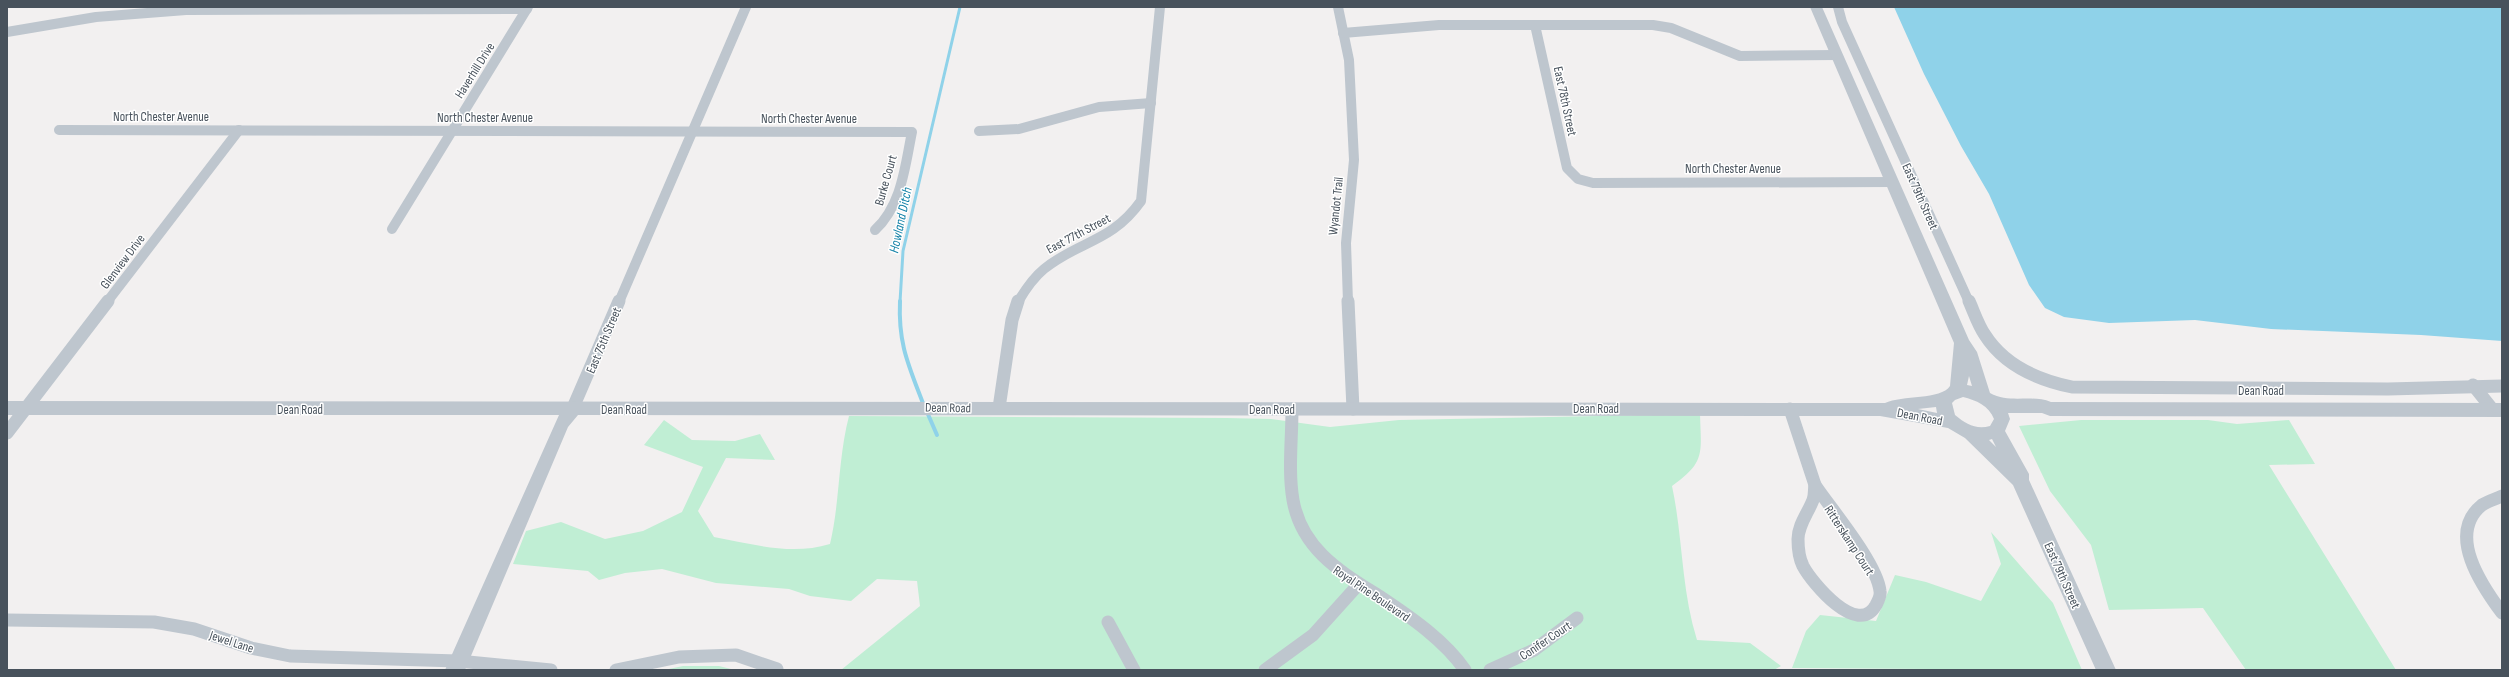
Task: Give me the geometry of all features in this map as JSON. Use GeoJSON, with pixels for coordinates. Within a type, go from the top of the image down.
{"type":"FeatureCollection","features":[{"type":"Feature","properties":{"kind":"street","name":"East 75th Street"},"geometry":{"type":"LineString","coordinates":[[456,666],[561,424],[572,410],[746,7]]}},
{"type":"Feature","properties":{"kind":"street","name":"East 77th Street"},"geometry":{"type":"LineString","coordinates":[[999,408],[1013,313],[1028,283],[1052,262],[1121,226],[1138,208],[1143,191],[1160,7]]}},
{"type":"Feature","properties":{"kind":"street","name":"Wyandot Trail"},"geometry":{"type":"LineString","coordinates":[[1338,7],[1350,71],[1354,148],[1346,242],[1353,409]]}},
{"type":"Feature","properties":{"kind":"street","name":"East 79th Street"},"geometry":{"type":"LineString","coordinates":[[1816,7],[1962,343],[1969,352],[1986,398]]}},
{"type":"Feature","properties":{"kind":"street","name":"East 79th Street"},"geometry":{"type":"LineString","coordinates":[[1838,7],[1840,18],[1984,334],[1996,349],[2024,370]]}},
{"type":"Feature","properties":{"kind":"street"},"geometry":{"type":"LineString","coordinates":[[7,32],[96,17],[179,10],[528,8]]}},
{"type":"Feature","properties":{"kind":"street","name":"Haverhill Drive"},"geometry":{"type":"LineString","coordinates":[[392,229],[528,8]]}},
{"type":"Feature","properties":{"kind":"street"},"geometry":{"type":"LineString","coordinates":[[1343,33],[1433,25],[1656,25],[1671,28],[1740,56],[1836,55]]}},
{"type":"Feature","properties":{"kind":"street","name":"East 78th Street"},"geometry":{"type":"LineString","coordinates":[[1535,25],[1567,168],[1576,178]]}},
{"type":"Feature","properties":{"kind":"street"},"geometry":{"type":"LineString","coordinates":[[979,131],[1032,127],[1104,106],[1151,103]]}},
{"type":"Feature","properties":{"kind":"street","name":"North Chester Avenue"},"geometry":{"type":"LineString","coordinates":[[59,130],[912,132]]}},
{"type":"Feature","properties":{"kind":"street","name":"Glenview Drive"},"geometry":{"type":"LineString","coordinates":[[7,433],[28,408],[240,130]]}},
{"type":"Feature","properties":{"kind":"street","name":"Burke Court"},"geometry":{"type":"LineString","coordinates":[[875,230],[887,220],[894,207],[912,132]]}},
{"type":"Feature","properties":{"kind":"street","name":"North Chester Avenue"},"geometry":{"type":"LineString","coordinates":[[1576,178],[1593,183],[1892,182]]}},
{"type":"Feature","properties":{"kind":"street"},"geometry":{"type":"LineString","coordinates":[[1950,396],[1970,392],[1986,398],[2000,415],[1998,427],[1982,435],[1970,433],[1951,422],[1943,408],[1950,396],[1960,380],[1959,352],[1962,343]]}},
{"type":"Feature","properties":{"kind":"street","name":"Dean Road"},"geometry":{"type":"LineString","coordinates":[[2024,370],[2054,383],[2087,389],[2365,389],[2502,386]]}},
{"type":"Feature","properties":{"kind":"street"},"geometry":{"type":"LineString","coordinates":[[2473,386],[2497,410]]}},
{"type":"Feature","properties":{"kind":"street","name":"Dean Road"},"geometry":{"type":"LineString","coordinates":[[1889,409],[1897,405],[1950,396]]}},
{"type":"Feature","properties":{"kind":"street","name":"Dean Road"},"geometry":{"type":"LineString","coordinates":[[1986,398],[2006,406],[2042,406],[2050,409],[2497,410]]}},
{"type":"Feature","properties":{"kind":"street","name":"Dean Road"},"geometry":{"type":"LineString","coordinates":[[7,408],[572,410],[902,407],[1292,409],[1889,409],[1901,414],[1951,422]]}},
{"type":"Feature","properties":{"kind":"street","name":"Royal Pine Boulevard"},"geometry":{"type":"LineString","coordinates":[[1292,409],[1293,494],[1298,518],[1303,532],[1318,554],[1334,569],[1382,599],[1423,628],[1451,654],[1465,670]]}},
{"type":"Feature","properties":{"kind":"street","name":"Ritterskamp Court"},"geometry":{"type":"LineString","coordinates":[[1790,409],[1815,485],[1868,564],[1877,582],[1879,598],[1872,610],[1867,613],[1855,614],[1837,606],[1821,592],[1805,570],[1798,545],[1798,531],[1813,499],[1815,485]]}},
{"type":"Feature","properties":{"kind":"street","name":"Dean Road"},"geometry":{"type":"LineString","coordinates":[[1998,427],[2018,418],[2047,415],[2050,409]]}},
{"type":"Feature","properties":{"kind":"street","name":"East 79th Street"},"geometry":{"type":"LineString","coordinates":[[1998,427],[2020,474],[2020,480]]}},
{"type":"Feature","properties":{"kind":"street","name":"East 79th Street"},"geometry":{"type":"LineString","coordinates":[[1970,433],[2020,480],[2106,670]]}},
{"type":"Feature","properties":{"kind":"street"},"geometry":{"type":"LineString","coordinates":[[2502,496],[2484,505],[2477,512],[2469,524],[2466,538],[2474,573],[2502,613]]}},
{"type":"Feature","properties":{"kind":"street"},"geometry":{"type":"LineString","coordinates":[[1265,670],[1304,643],[1322,627],[1358,585]]}},
{"type":"Feature","properties":{"kind":"street","name":"Conifer Court"},"geometry":{"type":"LineString","coordinates":[[1490,670],[1534,650],[1577,618]]}},
{"type":"Feature","properties":{"kind":"street","name":"Jewel Lane"},"geometry":{"type":"LineString","coordinates":[[7,620],[154,622],[194,629],[252,648],[290,656],[551,670]]}},
{"type":"Feature","properties":{"kind":"street"},"geometry":{"type":"LineString","coordinates":[[1108,622],[1134,670]]}},
{"type":"Feature","properties":{"kind":"street"},"geometry":{"type":"LineString","coordinates":[[616,670],[678,657],[736,655],[777,669]]}},
{"type":"Feature","properties":{"kind":"green space"},"geometry":{"type":"Polygon","coordinates":[[[1700,414],[1701,448],[1699,456],[1691,470],[1672,486],[1676,505],[1688,602],[1697,640],[1750,643],[1781,666],[1774,670],[841,670],[920,606],[917,581],[877,579],[851,601],[810,596],[789,589],[716,583],[662,569],[625,573],[599,580],[588,571],[513,564],[526,531],[561,522],[605,539],[643,531],[682,512],[703,467],[644,445],[664,420],[692,440],[735,441],[760,434],[775,460],[726,458],[698,511],[714,537],[772,548],[801,549],[830,544],[836,512],[845,432],[849,416],[1271,419],[1330,427],[1399,420],[1700,414]]]}},
{"type":"Feature","properties":{"kind":"green space"},"geometry":{"type":"Polygon","coordinates":[[[2081,420],[2208,420],[2237,424],[2289,420],[2315,464],[2269,465],[2396,670],[2246,670],[2203,608],[2109,610],[2091,545],[2050,491],[2019,426],[2081,420]]]}},
{"type":"Feature","properties":{"kind":"green space"},"geometry":{"type":"Polygon","coordinates":[[[1991,532],[2053,603],[2082,670],[1792,668],[1806,631],[1820,615],[1876,621],[1895,575],[1926,582],[1981,601],[2001,564],[1991,532]]]}},
{"type":"Feature","properties":{"kind":"green space"},"geometry":{"type":"Polygon","coordinates":[[[683,666],[719,666],[735,670],[664,670],[683,666]]]}},
{"type":"Feature","properties":{"kind":"water"},"geometry":{"type":"Polygon","coordinates":[[[1894,7],[2502,7],[2502,341],[2421,335],[2271,329],[2195,320],[2109,323],[2064,317],[2045,308],[2029,285],[1989,194],[1961,146],[1924,74],[1894,7]]]}},
{"type":"Feature","properties":{"kind":"waterway","name":"Howland Ditch"},"geometry":{"type":"LineString","coordinates":[[900,302],[903,251],[960,7]]}},
{"type":"Feature","properties":{"kind":"waterway","name":"Howland Ditch"},"geometry":{"type":"LineString","coordinates":[[900,302],[903,343],[909,367],[924,406]]}},
{"type":"Feature","properties":{"kind":"waterway","name":"Howland Ditch"},"geometry":{"type":"LineString","coordinates":[[927,412],[937,435]]}}]}
